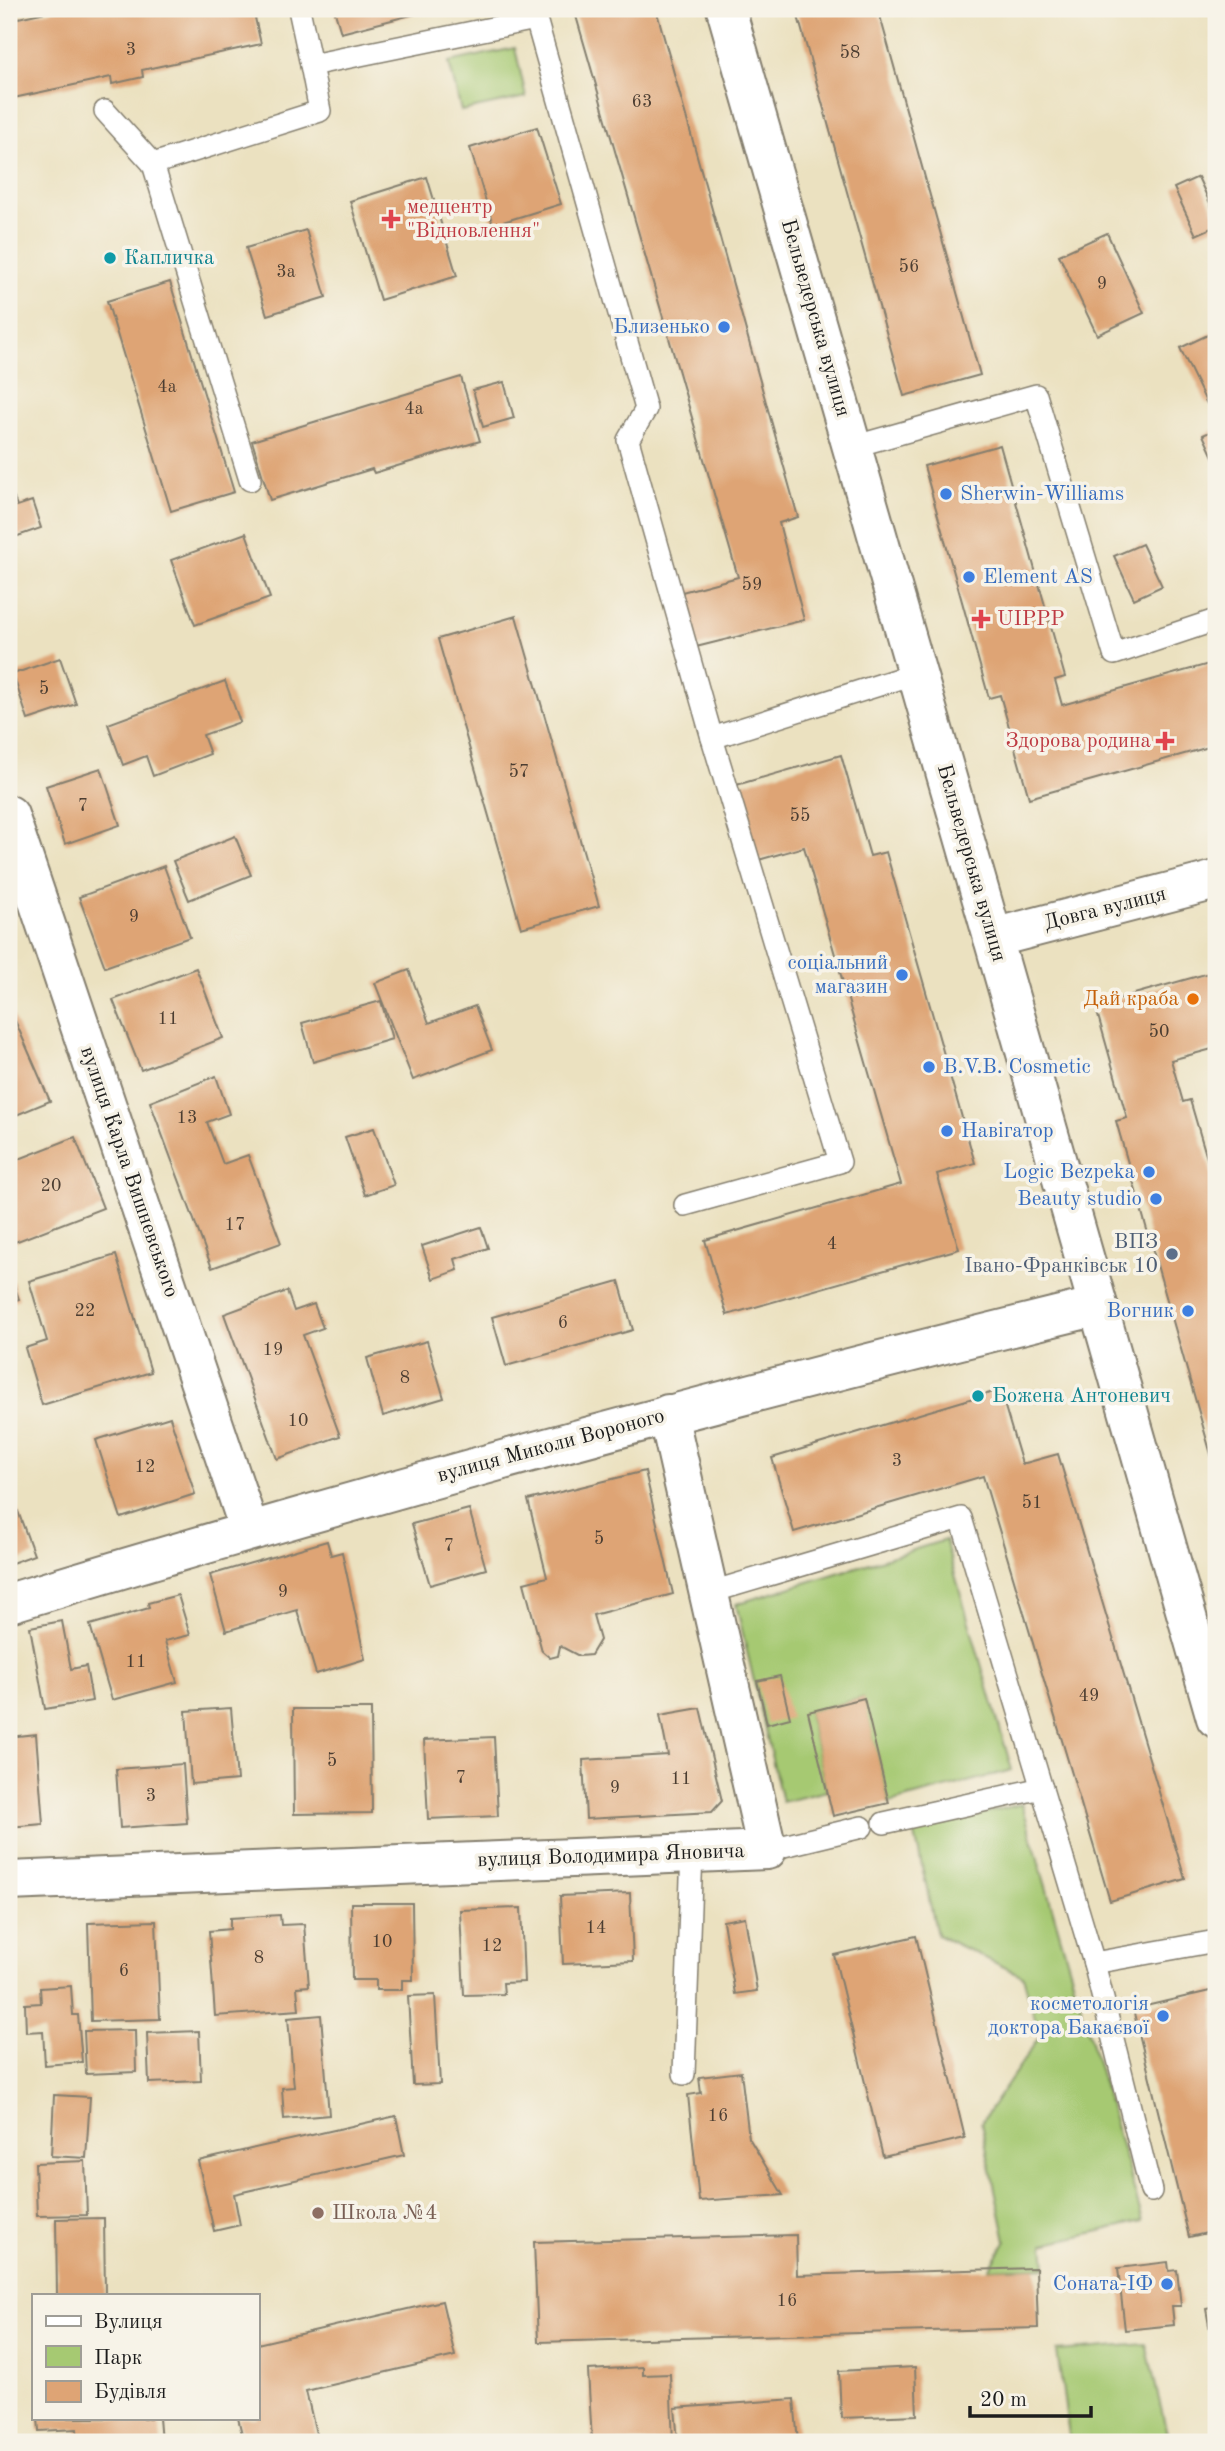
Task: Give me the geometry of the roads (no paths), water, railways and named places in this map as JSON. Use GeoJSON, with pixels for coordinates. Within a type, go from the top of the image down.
{"type":"FeatureCollection","features":[{"type":"Feature","properties":{"kind":"street","name":"Бельведерська вулиця"},"geometry":{"type":"LineString","coordinates":[[726,9],[1216,1718]]}},
{"type":"Feature","properties":{"kind":"street","name":"вулиця Карла Вишневського"},"geometry":{"type":"LineString","coordinates":[[9,814],[249,1529]]}},
{"type":"Feature","properties":{"kind":"street","name":"Довга вулиця"},"geometry":{"type":"LineString","coordinates":[[993,938],[1216,880]]}},
{"type":"Feature","properties":{"kind":"street","name":"вулиця Миколи Вороного"},"geometry":{"type":"LineString","coordinates":[[9,1603],[249,1529],[668,1414],[1098,1306]]}},
{"type":"Feature","properties":{"kind":"street","name":"вулиця Володимира Яновича"},"geometry":{"type":"LineString","coordinates":[[9,1881],[767,1850],[668,1414]]}},
{"type":"Feature","properties":{"kind":"lane"},"geometry":{"type":"LineString","coordinates":[[152,164],[320,111],[299,9]]}},
{"type":"Feature","properties":{"kind":"lane"},"geometry":{"type":"LineString","coordinates":[[311,65],[536,19],[646,409],[628,440],[712,738],[840,1161],[685,1205]]}},
{"type":"Feature","properties":{"kind":"lane"},"geometry":{"type":"LineString","coordinates":[[105,111],[152,164],[250,480]]}},
{"type":"Feature","properties":{"kind":"lane"},"geometry":{"type":"LineString","coordinates":[[852,447],[1036,395],[1114,654],[1216,620]]}},
{"type":"Feature","properties":{"kind":"lane"},"geometry":{"type":"LineString","coordinates":[[712,738],[917,673]]}},
{"type":"Feature","properties":{"kind":"lane"},"geometry":{"type":"LineString","coordinates":[[708,1593],[961,1518],[1094,1963],[1151,2190]]}},
{"type":"Feature","properties":{"kind":"lane"},"geometry":{"type":"LineString","coordinates":[[884,1823],[1042,1788]]}},
{"type":"Feature","properties":{"kind":"lane"},"geometry":{"type":"LineString","coordinates":[[767,1850],[862,1828]]}},
{"type":"Feature","properties":{"kind":"lane"},"geometry":{"type":"LineString","coordinates":[[684,2074],[692,1851]]}},
{"type":"Feature","properties":{"kind":"lane"},"geometry":{"type":"LineString","coordinates":[[1094,1963],[1216,1941]]}},
{"type":"Feature","properties":{"kind":"place","name":"медцентр \"Відновлення\""},"geometry":{"type":"Point","coordinates":[391,219]}},
{"type":"Feature","properties":{"kind":"place","name":"Капличка"},"geometry":{"type":"Point","coordinates":[110,258]}},
{"type":"Feature","properties":{"kind":"place","name":"Близенько"},"geometry":{"type":"Point","coordinates":[724,327]}},
{"type":"Feature","properties":{"kind":"place","name":"Sherwin-Williams"},"geometry":{"type":"Point","coordinates":[946,494]}},
{"type":"Feature","properties":{"kind":"place","name":"Element AS"},"geometry":{"type":"Point","coordinates":[969,577]}},
{"type":"Feature","properties":{"kind":"place","name":"UIPPP"},"geometry":{"type":"Point","coordinates":[981,619]}},
{"type":"Feature","properties":{"kind":"place","name":"Здорова родина"},"geometry":{"type":"Point","coordinates":[1165,741]}},
{"type":"Feature","properties":{"kind":"place","name":"соціальний магазин"},"geometry":{"type":"Point","coordinates":[902,975]}},
{"type":"Feature","properties":{"kind":"place","name":"Дай краба"},"geometry":{"type":"Point","coordinates":[1193,999]}},
{"type":"Feature","properties":{"kind":"place","name":"B.V.B. Cosmetic"},"geometry":{"type":"Point","coordinates":[929,1067]}},
{"type":"Feature","properties":{"kind":"place","name":"Навігатор"},"geometry":{"type":"Point","coordinates":[947,1131]}},
{"type":"Feature","properties":{"kind":"place","name":"Logic Bezpeka"},"geometry":{"type":"Point","coordinates":[1149,1172]}},
{"type":"Feature","properties":{"kind":"place","name":"Beauty studio"},"geometry":{"type":"Point","coordinates":[1156,1199]}},
{"type":"Feature","properties":{"kind":"place","name":"ВПЗ Івано-Франківськ 10"},"geometry":{"type":"Point","coordinates":[1172,1254]}},
{"type":"Feature","properties":{"kind":"place","name":"Вогник"},"geometry":{"type":"Point","coordinates":[1188,1311]}},
{"type":"Feature","properties":{"kind":"place","name":"Божена Антоневич"},"geometry":{"type":"Point","coordinates":[978,1396]}},
{"type":"Feature","properties":{"kind":"place","name":"косметологія доктора Бакаєвої"},"geometry":{"type":"Point","coordinates":[1163,2016]}},
{"type":"Feature","properties":{"kind":"place","name":"Школа №4"},"geometry":{"type":"Point","coordinates":[318,2213]}},
{"type":"Feature","properties":{"kind":"place","name":"Соната-ІФ"},"geometry":{"type":"Point","coordinates":[1167,2284]}}]}
